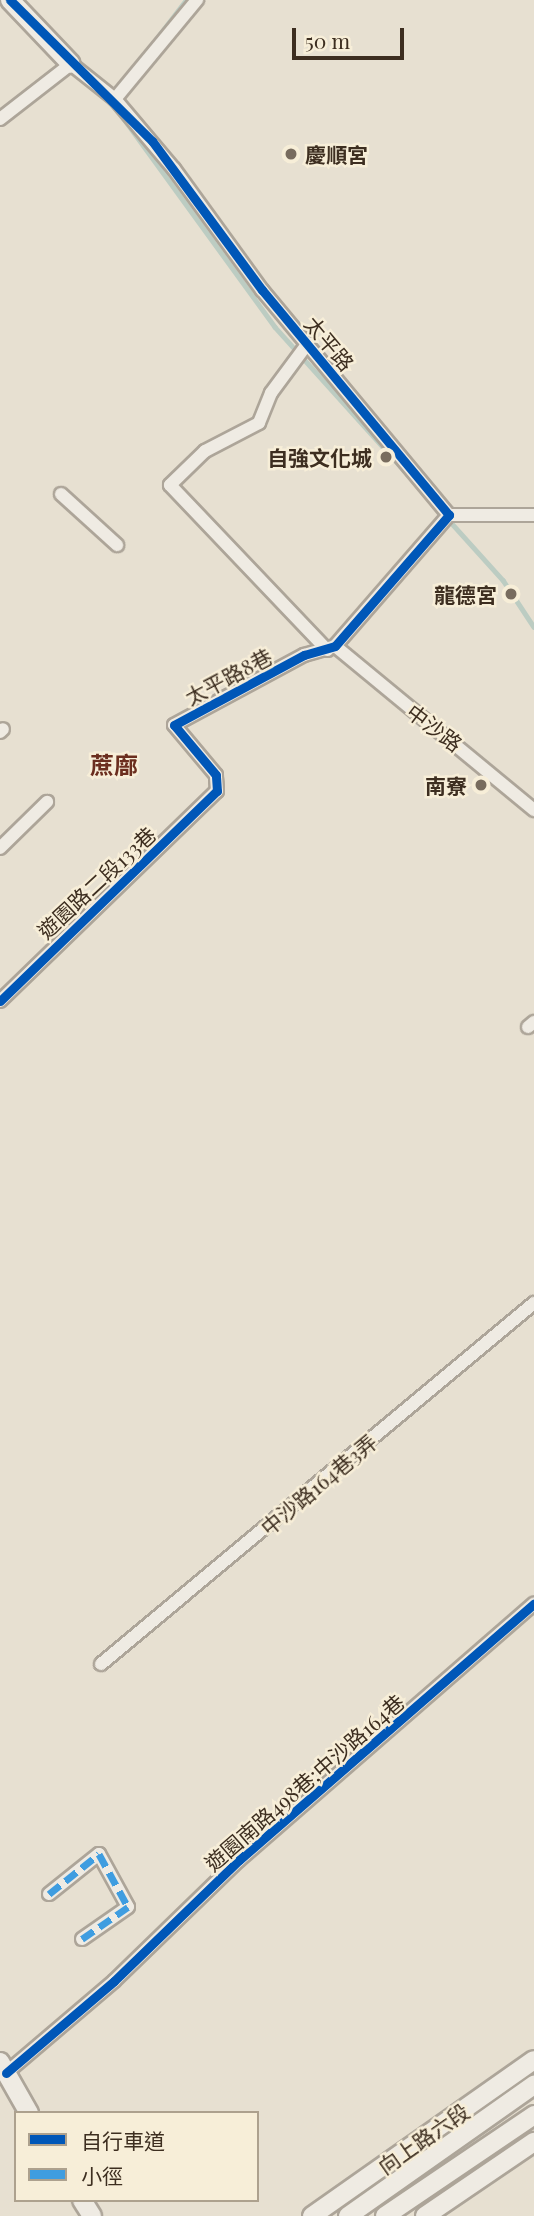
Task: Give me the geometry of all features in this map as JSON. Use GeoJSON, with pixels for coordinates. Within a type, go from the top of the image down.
{"type":"FeatureCollection","features":[{"type":"Feature","properties":{"kind":"main road"},"geometry":{"type":"LineString","coordinates":[[10,0],[71,64]]}},
{"type":"Feature","properties":{"kind":"main road","name":"向上路六段"},"geometry":{"type":"LineString","coordinates":[[312,2216],[534,2060]]}},
{"type":"Feature","properties":{"kind":"main road"},"geometry":{"type":"LineString","coordinates":[[3,2068],[28,2111]]}},
{"type":"Feature","properties":{"kind":"main road","name":"向上路六段"},"geometry":{"type":"LineString","coordinates":[[348,2216],[534,2085]]}},
{"type":"Feature","properties":{"kind":"main road","name":"向上路六段"},"geometry":{"type":"LineString","coordinates":[[385,2216],[534,2115]]}},
{"type":"Feature","properties":{"kind":"main road"},"geometry":{"type":"LineString","coordinates":[[425,2216],[534,2142]]}},
{"type":"Feature","properties":{"kind":"street"},"geometry":{"type":"LineString","coordinates":[[115,99],[197,0]]}},
{"type":"Feature","properties":{"kind":"street","name":"太平路"},"geometry":{"type":"LineString","coordinates":[[71,64],[115,99],[308,343],[449,515]]}},
{"type":"Feature","properties":{"kind":"street"},"geometry":{"type":"LineString","coordinates":[[0,119],[71,64]]}},
{"type":"Feature","properties":{"kind":"street","name":"中沙路"},"geometry":{"type":"LineString","coordinates":[[308,343],[271,393],[259,423],[205,451],[170,485],[331,648],[534,810]]}},
{"type":"Feature","properties":{"kind":"street"},"geometry":{"type":"LineString","coordinates":[[61,494],[117,545]]}},
{"type":"Feature","properties":{"kind":"street"},"geometry":{"type":"LineString","coordinates":[[331,648],[449,515],[534,515]]}},
{"type":"Feature","properties":{"kind":"street","name":"太平路8巷"},"geometry":{"type":"LineString","coordinates":[[217,791],[216,775],[174,725],[304,655],[331,648]]}},
{"type":"Feature","properties":{"kind":"street","name":"遊園路二段133巷"},"geometry":{"type":"LineString","coordinates":[[0,1001],[217,791]]}},
{"type":"Feature","properties":{"kind":"street"},"geometry":{"type":"LineString","coordinates":[[0,848],[47,802]]}},
{"type":"Feature","properties":{"kind":"street","name":"中沙路164巷3弄"},"geometry":{"type":"LineString","coordinates":[[101,1664],[534,1303]]}},
{"type":"Feature","properties":{"kind":"street","name":"遊園南路498巷;中沙路164巷"},"geometry":{"type":"LineString","coordinates":[[3,2068],[114,1981],[239,1860],[534,1604]]}},
{"type":"Feature","properties":{"kind":"street"},"geometry":{"type":"LineString","coordinates":[[49,1894],[99,1854],[128,1907],[82,1939]]}},
{"type":"Feature","properties":{"kind":"waterway"},"geometry":{"type":"LineString","coordinates":[[143,56],[186,0]]}},
{"type":"Feature","properties":{"kind":"waterway"},"geometry":{"type":"LineString","coordinates":[[124,119],[275,327],[503,580],[534,627]]}},
{"type":"Feature","properties":{"kind":"marked path"},"geometry":{"type":"LineString","coordinates":[[49,1894],[99,1854],[128,1907],[82,1939]]}},
{"type":"Feature","properties":{"kind":"cycle path"},"geometry":{"type":"LineString","coordinates":[[0,1001],[217,791],[216,775],[174,725],[304,655],[335,646],[449,515],[262,290],[152,141],[10,0]]}},
{"type":"Feature","properties":{"kind":"cycle path"},"geometry":{"type":"LineString","coordinates":[[6,2073],[114,1981],[239,1860],[534,1604]]}},
{"type":"Feature","properties":{"kind":"place","name":"慶順宮"},"geometry":{"type":"Point","coordinates":[291,154]}},
{"type":"Feature","properties":{"kind":"place","name":"自強文化城"},"geometry":{"type":"Point","coordinates":[386,457]}},
{"type":"Feature","properties":{"kind":"place","name":"龍德宮"},"geometry":{"type":"Point","coordinates":[511,594]}},
{"type":"Feature","properties":{"kind":"place","name":"南寮"},"geometry":{"type":"Point","coordinates":[481,785]}},
{"type":"Feature","properties":{"kind":"district","name":"蔗廍"},"geometry":{"type":"Point","coordinates":[114,765]}}]}
